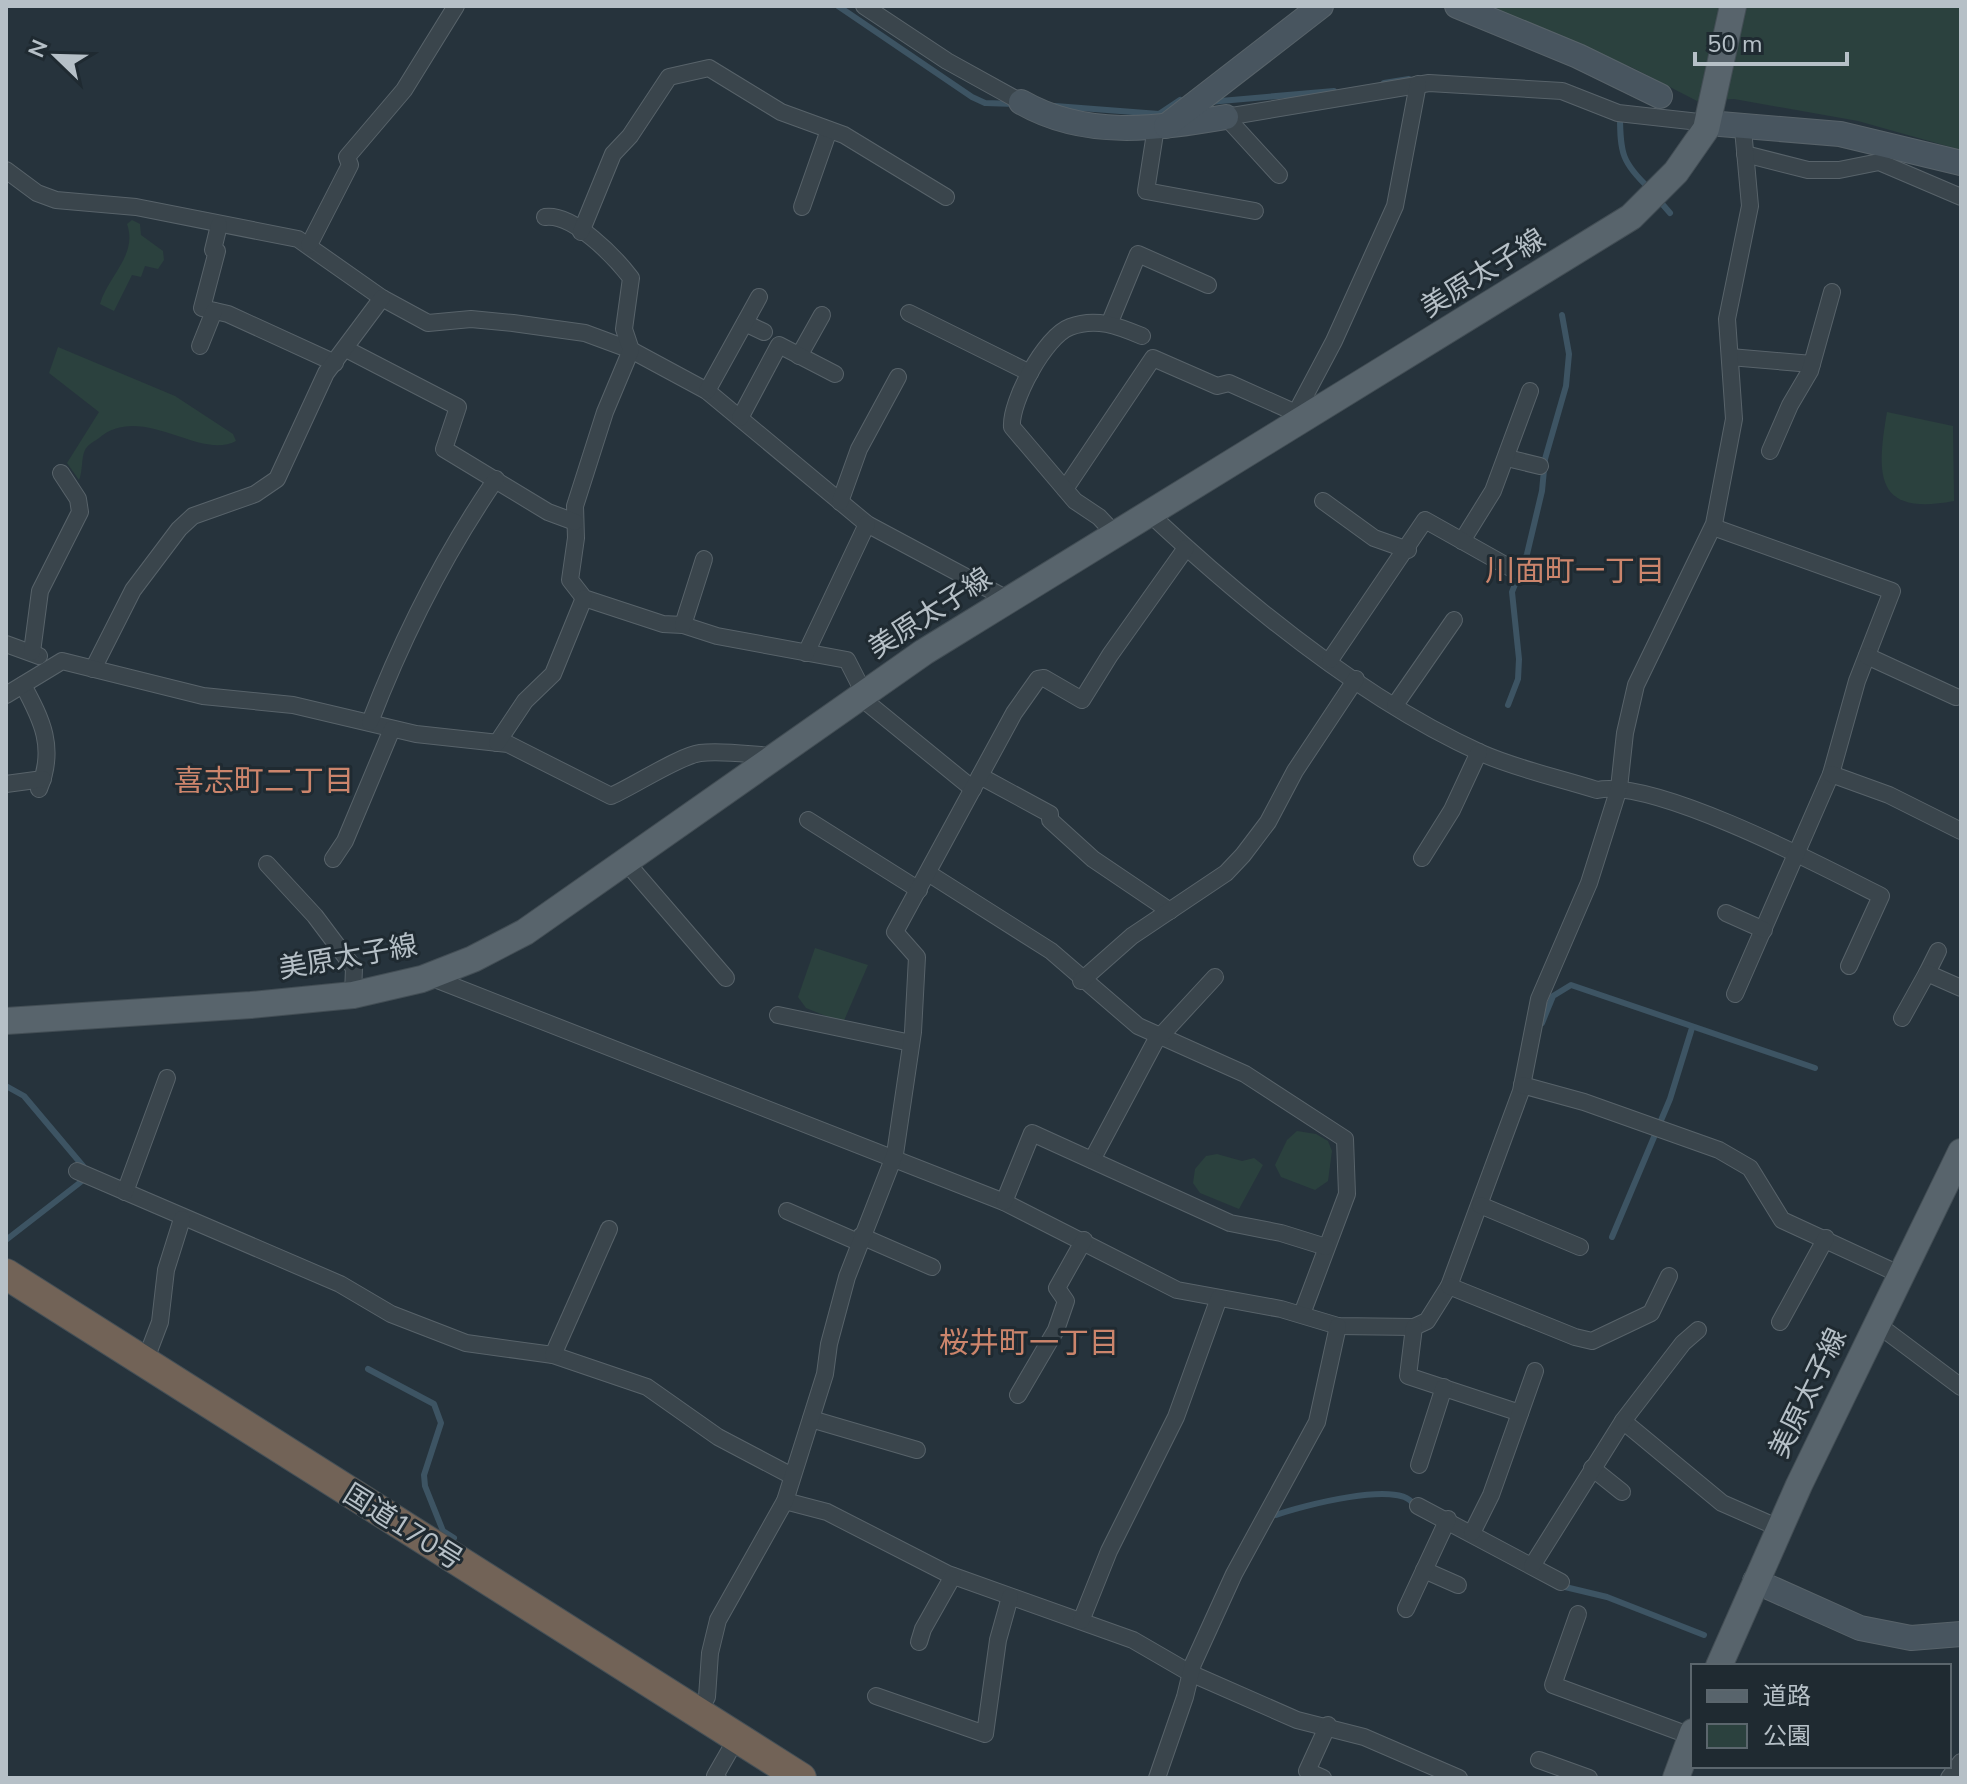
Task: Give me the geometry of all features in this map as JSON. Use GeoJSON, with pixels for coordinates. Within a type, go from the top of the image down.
{"type":"FeatureCollection","features":[{"type":"Feature","properties":{"kind":"highway","name":"国道170号"},"geometry":{"type":"LineString","coordinates":[[6,1274],[801,1778]]}},
{"type":"Feature","properties":{"kind":"main road","name":"美原太子線"},"geometry":{"type":"LineString","coordinates":[[6,1021],[301,1001],[372,992],[430,977],[525,932],[864,694],[1009,600],[1150,514],[1291,422],[1631,217],[1676,172],[1709,117],[1733,6]]}},
{"type":"Feature","properties":{"kind":"main road","name":"美原太子線"},"geometry":{"type":"LineString","coordinates":[[1720,1664],[1779,1528],[1961,1152]]}},
{"type":"Feature","properties":{"kind":"main road"},"geometry":{"type":"LineString","coordinates":[[1676,1778],[1691,1737]]}},
{"type":"Feature","properties":{"kind":"street"},"geometry":{"type":"LineString","coordinates":[[309,245],[350,165],[347,157],[404,90],[456,6]]}},
{"type":"Feature","properties":{"kind":"street"},"geometry":{"type":"LineString","coordinates":[[864,6],[947,61],[1050,119],[1108,129],[1160,127],[1418,84],[1562,91],[1618,113],[1709,117]]}},
{"type":"Feature","properties":{"kind":"street"},"geometry":{"type":"LineString","coordinates":[[1255,211],[1146,191],[1160,127],[1321,6]]}},
{"type":"Feature","properties":{"kind":"street"},"geometry":{"type":"LineString","coordinates":[[1457,6],[1578,56],[1660,96],[1743,129],[1840,134],[1961,163]]}},
{"type":"Feature","properties":{"kind":"street"},"geometry":{"type":"LineString","coordinates":[[581,232],[613,154],[630,136],[669,77],[709,68],[781,112],[829,130],[946,197]]}},
{"type":"Feature","properties":{"kind":"street"},"geometry":{"type":"LineString","coordinates":[[1065,489],[1153,358],[1217,386],[1229,383],[1291,422],[1334,341],[1395,206],[1418,84]]}},
{"type":"Feature","properties":{"kind":"street"},"geometry":{"type":"LineString","coordinates":[[1226,117],[1279,175]]}},
{"type":"Feature","properties":{"kind":"street"},"geometry":{"type":"LineString","coordinates":[[430,977],[1004,1202],[1084,1240],[1177,1290],[1302,1314],[1338,1326],[1414,1327],[1427,1321],[1449,1286],[1480,1205],[1522,1085],[1539,999],[1589,883],[1619,788],[1625,733],[1636,685],[1713,527],[1734,419],[1727,319],[1750,206],[1743,129]]}},
{"type":"Feature","properties":{"kind":"street"},"geometry":{"type":"LineString","coordinates":[[802,207],[829,130]]}},
{"type":"Feature","properties":{"kind":"street"},"geometry":{"type":"LineString","coordinates":[[1745,154],[1808,170],[1839,170],[1879,162],[1961,197]]}},
{"type":"Feature","properties":{"kind":"street"},"geometry":{"type":"LineString","coordinates":[[6,170],[37,193],[56,200],[136,207],[309,245],[382,298],[428,323],[471,319],[513,323],[585,333],[631,350],[707,391],[867,524],[1009,600]]}},
{"type":"Feature","properties":{"kind":"street"},"geometry":{"type":"LineString","coordinates":[[545,217],[553,216],[581,232],[613,255],[631,278],[624,329],[631,350],[605,412],[575,506],[570,580],[584,598],[663,624],[683,625],[717,636],[847,660],[870,705],[977,783],[1050,814],[1050,820],[1093,859],[1170,911]]}},
{"type":"Feature","properties":{"kind":"street"},"geometry":{"type":"LineString","coordinates":[[219,225],[213,250],[217,251],[202,308],[228,314],[340,356],[458,407],[444,449],[548,512],[575,522]]}},
{"type":"Feature","properties":{"kind":"street"},"geometry":{"type":"LineString","coordinates":[[1110,322],[1138,254],[1208,285]]}},
{"type":"Feature","properties":{"kind":"street"},"geometry":{"type":"LineString","coordinates":[[1770,451],[1812,364],[1832,292]]}},
{"type":"Feature","properties":{"kind":"street"},"geometry":{"type":"LineString","coordinates":[[707,391],[759,297]]}},
{"type":"Feature","properties":{"kind":"street"},"geometry":{"type":"LineString","coordinates":[[93,669],[133,590],[179,529],[193,516],[255,494],[277,479],[326,373],[382,298]]}},
{"type":"Feature","properties":{"kind":"street"},"geometry":{"type":"LineString","coordinates":[[200,346],[214,311]]}},
{"type":"Feature","properties":{"kind":"street"},"geometry":{"type":"LineString","coordinates":[[909,313],[1030,373]]}},
{"type":"Feature","properties":{"kind":"street"},"geometry":{"type":"LineString","coordinates":[[799,356],[822,315]]}},
{"type":"Feature","properties":{"kind":"street"},"geometry":{"type":"LineString","coordinates":[[1116,535],[1065,489],[1012,427],[1011,411],[1030,373],[1056,337],[1069,327],[1110,322],[1142,336]]}},
{"type":"Feature","properties":{"kind":"street"},"geometry":{"type":"LineString","coordinates":[[745,323],[764,332]]}},
{"type":"Feature","properties":{"kind":"street"},"geometry":{"type":"LineString","coordinates":[[740,418],[779,345],[835,374]]}},
{"type":"Feature","properties":{"kind":"street"},"geometry":{"type":"LineString","coordinates":[[1730,357],[1812,364]]}},
{"type":"Feature","properties":{"kind":"street"},"geometry":{"type":"LineString","coordinates":[[840,502],[859,449],[898,377]]}},
{"type":"Feature","properties":{"kind":"street"},"geometry":{"type":"LineString","coordinates":[[1462,541],[1493,491],[1530,391]]}},
{"type":"Feature","properties":{"kind":"street"},"geometry":{"type":"LineString","coordinates":[[1507,458],[1540,466]]}},
{"type":"Feature","properties":{"kind":"street"},"geometry":{"type":"LineString","coordinates":[[32,652],[40,591],[80,512],[78,499],[61,473]]}},
{"type":"Feature","properties":{"kind":"street"},"geometry":{"type":"LineString","coordinates":[[370,722],[425,597],[461,531],[496,479]]}},
{"type":"Feature","properties":{"kind":"street"},"geometry":{"type":"LineString","coordinates":[[1323,501],[1374,538],[1408,550]]}},
{"type":"Feature","properties":{"kind":"street"},"geometry":{"type":"LineString","coordinates":[[1150,514],[1221,581],[1356,679],[1434,730],[1479,752],[1597,790],[1619,788],[1667,799],[1798,856],[1810,858],[1881,896],[1849,966]]}},
{"type":"Feature","properties":{"kind":"street"},"geometry":{"type":"LineString","coordinates":[[1330,660],[1408,550],[1425,520],[1514,570]]}},
{"type":"Feature","properties":{"kind":"street"},"geometry":{"type":"LineString","coordinates":[[806,653],[867,524]]}},
{"type":"Feature","properties":{"kind":"street"},"geometry":{"type":"LineString","coordinates":[[1713,527],[1892,591],[1867,656],[1831,774],[1798,856],[1735,994]]}},
{"type":"Feature","properties":{"kind":"street"},"geometry":{"type":"LineString","coordinates":[[698,1712],[707,1697],[710,1653],[718,1620],[785,1501],[825,1374],[835,1315],[860,1239],[894,1157],[911,1043],[917,957],[895,932],[1014,713],[1038,679],[1044,678],[1082,700],[1087,696],[1110,655],[1186,548]]}},
{"type":"Feature","properties":{"kind":"street"},"geometry":{"type":"LineString","coordinates":[[683,625],[704,559]]}},
{"type":"Feature","properties":{"kind":"street"},"geometry":{"type":"LineString","coordinates":[[497,743],[525,701],[553,674],[584,598]]}},
{"type":"Feature","properties":{"kind":"street"},"geometry":{"type":"LineString","coordinates":[[1395,705],[1454,620]]}},
{"type":"Feature","properties":{"kind":"street"},"geometry":{"type":"LineString","coordinates":[[6,644],[32,652],[54,665]]}},
{"type":"Feature","properties":{"kind":"street"},"geometry":{"type":"LineString","coordinates":[[1867,656],[1956,697]]}},
{"type":"Feature","properties":{"kind":"street"},"geometry":{"type":"LineString","coordinates":[[6,695],[62,661],[203,696],[293,705],[392,729],[497,743],[556,766],[611,796],[649,779],[682,758],[701,753],[777,756]]}},
{"type":"Feature","properties":{"kind":"street"},"geometry":{"type":"LineString","coordinates":[[1081,981],[1132,936],[1226,873],[1243,855],[1268,822],[1295,771],[1356,679]]}},
{"type":"Feature","properties":{"kind":"street"},"geometry":{"type":"LineString","coordinates":[[6,784],[41,784],[45,724],[23,685]]}},
{"type":"Feature","properties":{"kind":"street"},"geometry":{"type":"LineString","coordinates":[[333,859],[345,841],[392,729]]}},
{"type":"Feature","properties":{"kind":"street"},"geometry":{"type":"LineString","coordinates":[[1422,858],[1452,810],[1479,752]]}},
{"type":"Feature","properties":{"kind":"street"},"geometry":{"type":"LineString","coordinates":[[1831,774],[1889,795],[1961,831]]}},
{"type":"Feature","properties":{"kind":"street"},"geometry":{"type":"LineString","coordinates":[[808,820],[919,890]]}},
{"type":"Feature","properties":{"kind":"street"},"geometry":{"type":"LineString","coordinates":[[626,862],[726,978]]}},
{"type":"Feature","properties":{"kind":"street"},"geometry":{"type":"LineString","coordinates":[[267,864],[315,916],[354,968],[353,994]]}},
{"type":"Feature","properties":{"kind":"street"},"geometry":{"type":"LineString","coordinates":[[928,873],[1051,951],[1081,981],[1138,1026],[1245,1074],[1345,1139],[1347,1194],[1302,1314]]}},
{"type":"Feature","properties":{"kind":"street"},"geometry":{"type":"LineString","coordinates":[[1726,913],[1764,930]]}},
{"type":"Feature","properties":{"kind":"street"},"geometry":{"type":"LineString","coordinates":[[1902,1018],[1938,951]]}},
{"type":"Feature","properties":{"kind":"street"},"geometry":{"type":"LineString","coordinates":[[1927,973],[1961,988]]}},
{"type":"Feature","properties":{"kind":"street"},"geometry":{"type":"LineString","coordinates":[[1092,1160],[1160,1037],[1215,977]]}},
{"type":"Feature","properties":{"kind":"street"},"geometry":{"type":"LineString","coordinates":[[778,1015],[911,1043]]}},
{"type":"Feature","properties":{"kind":"street"},"geometry":{"type":"LineString","coordinates":[[125,1192],[167,1078]]}},
{"type":"Feature","properties":{"kind":"street"},"geometry":{"type":"LineString","coordinates":[[1522,1085],[1584,1102],[1719,1150],[1750,1168],[1782,1220],[1901,1275]]}},
{"type":"Feature","properties":{"kind":"street"},"geometry":{"type":"LineString","coordinates":[[1004,1202],[1032,1133],[1230,1223],[1281,1233],[1326,1247]]}},
{"type":"Feature","properties":{"kind":"street"},"geometry":{"type":"LineString","coordinates":[[77,1171],[182,1219],[340,1284],[391,1314],[466,1343],[553,1355],[647,1387],[718,1437],[792,1476]]}},
{"type":"Feature","properties":{"kind":"street"},"geometry":{"type":"LineString","coordinates":[[1480,1205],[1580,1247]]}},
{"type":"Feature","properties":{"kind":"street"},"geometry":{"type":"LineString","coordinates":[[787,1211],[932,1267]]}},
{"type":"Feature","properties":{"kind":"street"},"geometry":{"type":"LineString","coordinates":[[144,1364],[160,1322],[166,1270],[182,1219]]}},
{"type":"Feature","properties":{"kind":"street"},"geometry":{"type":"LineString","coordinates":[[553,1355],[609,1229]]}},
{"type":"Feature","properties":{"kind":"street"},"geometry":{"type":"LineString","coordinates":[[1780,1322],[1826,1238]]}},
{"type":"Feature","properties":{"kind":"street"},"geometry":{"type":"LineString","coordinates":[[1018,1395],[1056,1330],[1066,1301],[1057,1288],[1084,1240]]}},
{"type":"Feature","properties":{"kind":"street"},"geometry":{"type":"LineString","coordinates":[[1449,1286],[1592,1341],[1651,1313],[1669,1276]]}},
{"type":"Feature","properties":{"kind":"street"},"geometry":{"type":"LineString","coordinates":[[1081,1621],[1109,1551],[1176,1417],[1219,1298]]}},
{"type":"Feature","properties":{"kind":"street"},"geometry":{"type":"LineString","coordinates":[[1877,1324],[1961,1387]]}},
{"type":"Feature","properties":{"kind":"street"},"geometry":{"type":"LineString","coordinates":[[1157,1778],[1190,1673],[1234,1574],[1317,1422],[1338,1326]]}},
{"type":"Feature","properties":{"kind":"street"},"geometry":{"type":"LineString","coordinates":[[1414,1327],[1408,1376],[1520,1413]]}},
{"type":"Feature","properties":{"kind":"street"},"geometry":{"type":"LineString","coordinates":[[1532,1566],[1623,1421],[1683,1343],[1698,1330]]}},
{"type":"Feature","properties":{"kind":"street"},"geometry":{"type":"LineString","coordinates":[[1472,1533],[1491,1495],[1535,1371]]}},
{"type":"Feature","properties":{"kind":"street"},"geometry":{"type":"LineString","coordinates":[[1419,1465],[1444,1387]]}},
{"type":"Feature","properties":{"kind":"street"},"geometry":{"type":"LineString","coordinates":[[811,1419],[917,1450]]}},
{"type":"Feature","properties":{"kind":"street"},"geometry":{"type":"LineString","coordinates":[[1623,1421],[1722,1503],[1779,1528]]}},
{"type":"Feature","properties":{"kind":"street"},"geometry":{"type":"LineString","coordinates":[[1592,1468],[1622,1492]]}},
{"type":"Feature","properties":{"kind":"street"},"geometry":{"type":"LineString","coordinates":[[785,1501],[827,1512],[953,1576],[1133,1640],[1190,1673],[1297,1720],[1328,1725],[1407,1753],[1459,1778]]}},
{"type":"Feature","properties":{"kind":"street"},"geometry":{"type":"LineString","coordinates":[[1418,1506],[1448,1519],[1561,1582]]}},
{"type":"Feature","properties":{"kind":"street"},"geometry":{"type":"LineString","coordinates":[[1406,1609],[1448,1519]]}},
{"type":"Feature","properties":{"kind":"street"},"geometry":{"type":"LineString","coordinates":[[1424,1570],[1458,1585]]}},
{"type":"Feature","properties":{"kind":"street"},"geometry":{"type":"LineString","coordinates":[[919,1642],[953,1576]]}},
{"type":"Feature","properties":{"kind":"street"},"geometry":{"type":"LineString","coordinates":[[1755,1581],[1860,1628],[1911,1638],[1961,1634]]}},
{"type":"Feature","properties":{"kind":"street"},"geometry":{"type":"LineString","coordinates":[[876,1696],[985,1734],[998,1640],[1010,1597]]}},
{"type":"Feature","properties":{"kind":"street"},"geometry":{"type":"LineString","coordinates":[[1578,1614],[1553,1685],[1691,1734]]}},
{"type":"Feature","properties":{"kind":"street"},"geometry":{"type":"LineString","coordinates":[[1323,1778],[1307,1771],[1328,1725]]}},
{"type":"Feature","properties":{"kind":"street"},"geometry":{"type":"LineString","coordinates":[[715,1777],[738,1736]]}},
{"type":"Feature","properties":{"kind":"street"},"geometry":{"type":"LineString","coordinates":[[1539,1760],[1578,1776]]}},
{"type":"Feature","properties":{"kind":"street"},"geometry":{"type":"LineString","coordinates":[[1949,1778],[1961,1762]]}},
{"type":"Feature","properties":{"kind":"green space"},"geometry":{"type":"Polygon","coordinates":[[[1469,6],[1961,6],[1961,150],[1858,121],[1734,99],[1697,101],[1631,67],[1469,6]]]}},
{"type":"Feature","properties":{"kind":"green space"},"geometry":{"type":"Polygon","coordinates":[[[132,220],[140,224],[141,235],[163,251],[164,260],[158,269],[145,266],[141,277],[132,275],[114,311],[100,304],[129,246],[127,224],[132,220]]]}},
{"type":"Feature","properties":{"kind":"green space"},"geometry":{"type":"Polygon","coordinates":[[[58,347],[175,396],[233,434],[236,441],[221,445],[205,444],[151,428],[133,426],[116,429],[86,448],[79,480],[67,463],[99,412],[49,373],[58,347]]]}},
{"type":"Feature","properties":{"kind":"green space"},"geometry":{"type":"Polygon","coordinates":[[[1887,412],[1953,426],[1954,501],[1928,504],[1909,502],[1895,496],[1887,486],[1882,455],[1887,412]]]}},
{"type":"Feature","properties":{"kind":"green space"},"geometry":{"type":"Polygon","coordinates":[[[815,948],[868,965],[843,1023],[806,1008],[798,997],[815,948]]]}},
{"type":"Feature","properties":{"kind":"green space"},"geometry":{"type":"Polygon","coordinates":[[[1297,1131],[1316,1134],[1328,1141],[1332,1151],[1328,1181],[1315,1190],[1281,1177],[1275,1165],[1287,1140],[1297,1131]]]}},
{"type":"Feature","properties":{"kind":"green space"},"geometry":{"type":"Polygon","coordinates":[[[1217,1154],[1242,1161],[1254,1158],[1263,1165],[1239,1209],[1200,1193],[1193,1183],[1195,1169],[1206,1156],[1217,1154]]]}},
{"type":"Feature","properties":{"kind":"waterway"},"geometry":{"type":"LineString","coordinates":[[838,6],[972,97],[985,103],[1016,104]]}},
{"type":"Feature","properties":{"kind":"waterway"},"geometry":{"type":"LineString","coordinates":[[1384,83],[1409,79]]}},
{"type":"Feature","properties":{"kind":"waterway"},"geometry":{"type":"LineString","coordinates":[[1209,102],[1334,91]]}},
{"type":"Feature","properties":{"kind":"waterway"},"geometry":{"type":"LineString","coordinates":[[1055,106],[1159,114],[1180,100]]}},
{"type":"Feature","properties":{"kind":"waterway"},"geometry":{"type":"LineString","coordinates":[[1620,115],[1624,156],[1650,189]]}},
{"type":"Feature","properties":{"kind":"waterway"},"geometry":{"type":"LineString","coordinates":[[1657,198],[1670,213]]}},
{"type":"Feature","properties":{"kind":"waterway"},"geometry":{"type":"LineString","coordinates":[[1508,705],[1518,679],[1519,659],[1512,592],[1527,554],[1542,491],[1545,459],[1566,386],[1569,354],[1562,315]]}},
{"type":"Feature","properties":{"kind":"waterway"},"geometry":{"type":"LineString","coordinates":[[1542,1023],[1553,996],[1571,985],[1815,1068]]}},
{"type":"Feature","properties":{"kind":"waterway"},"geometry":{"type":"LineString","coordinates":[[1612,1237],[1670,1099],[1692,1028]]}},
{"type":"Feature","properties":{"kind":"waterway"},"geometry":{"type":"LineString","coordinates":[[6,1086],[24,1096],[83,1166]]}},
{"type":"Feature","properties":{"kind":"waterway"},"geometry":{"type":"LineString","coordinates":[[6,1240],[82,1181]]}},
{"type":"Feature","properties":{"kind":"waterway"},"geometry":{"type":"LineString","coordinates":[[368,1369],[434,1404],[441,1423],[424,1475],[425,1486],[443,1531],[454,1538]]}},
{"type":"Feature","properties":{"kind":"waterway"},"geometry":{"type":"LineString","coordinates":[[1276,1515],[1327,1501],[1371,1495],[1390,1494],[1404,1497],[1413,1504]]}},
{"type":"Feature","properties":{"kind":"waterway"},"geometry":{"type":"LineString","coordinates":[[1561,1586],[1607,1597],[1704,1635]]}},
{"type":"Feature","properties":{"kind":"district","name":"川面町一丁目"},"geometry":{"type":"Point","coordinates":[1575,571]}},
{"type":"Feature","properties":{"kind":"district","name":"喜志町二丁目"},"geometry":{"type":"Point","coordinates":[264,781]}},
{"type":"Feature","properties":{"kind":"district","name":"桜井町一丁目"},"geometry":{"type":"Point","coordinates":[1029,1343]}}]}
